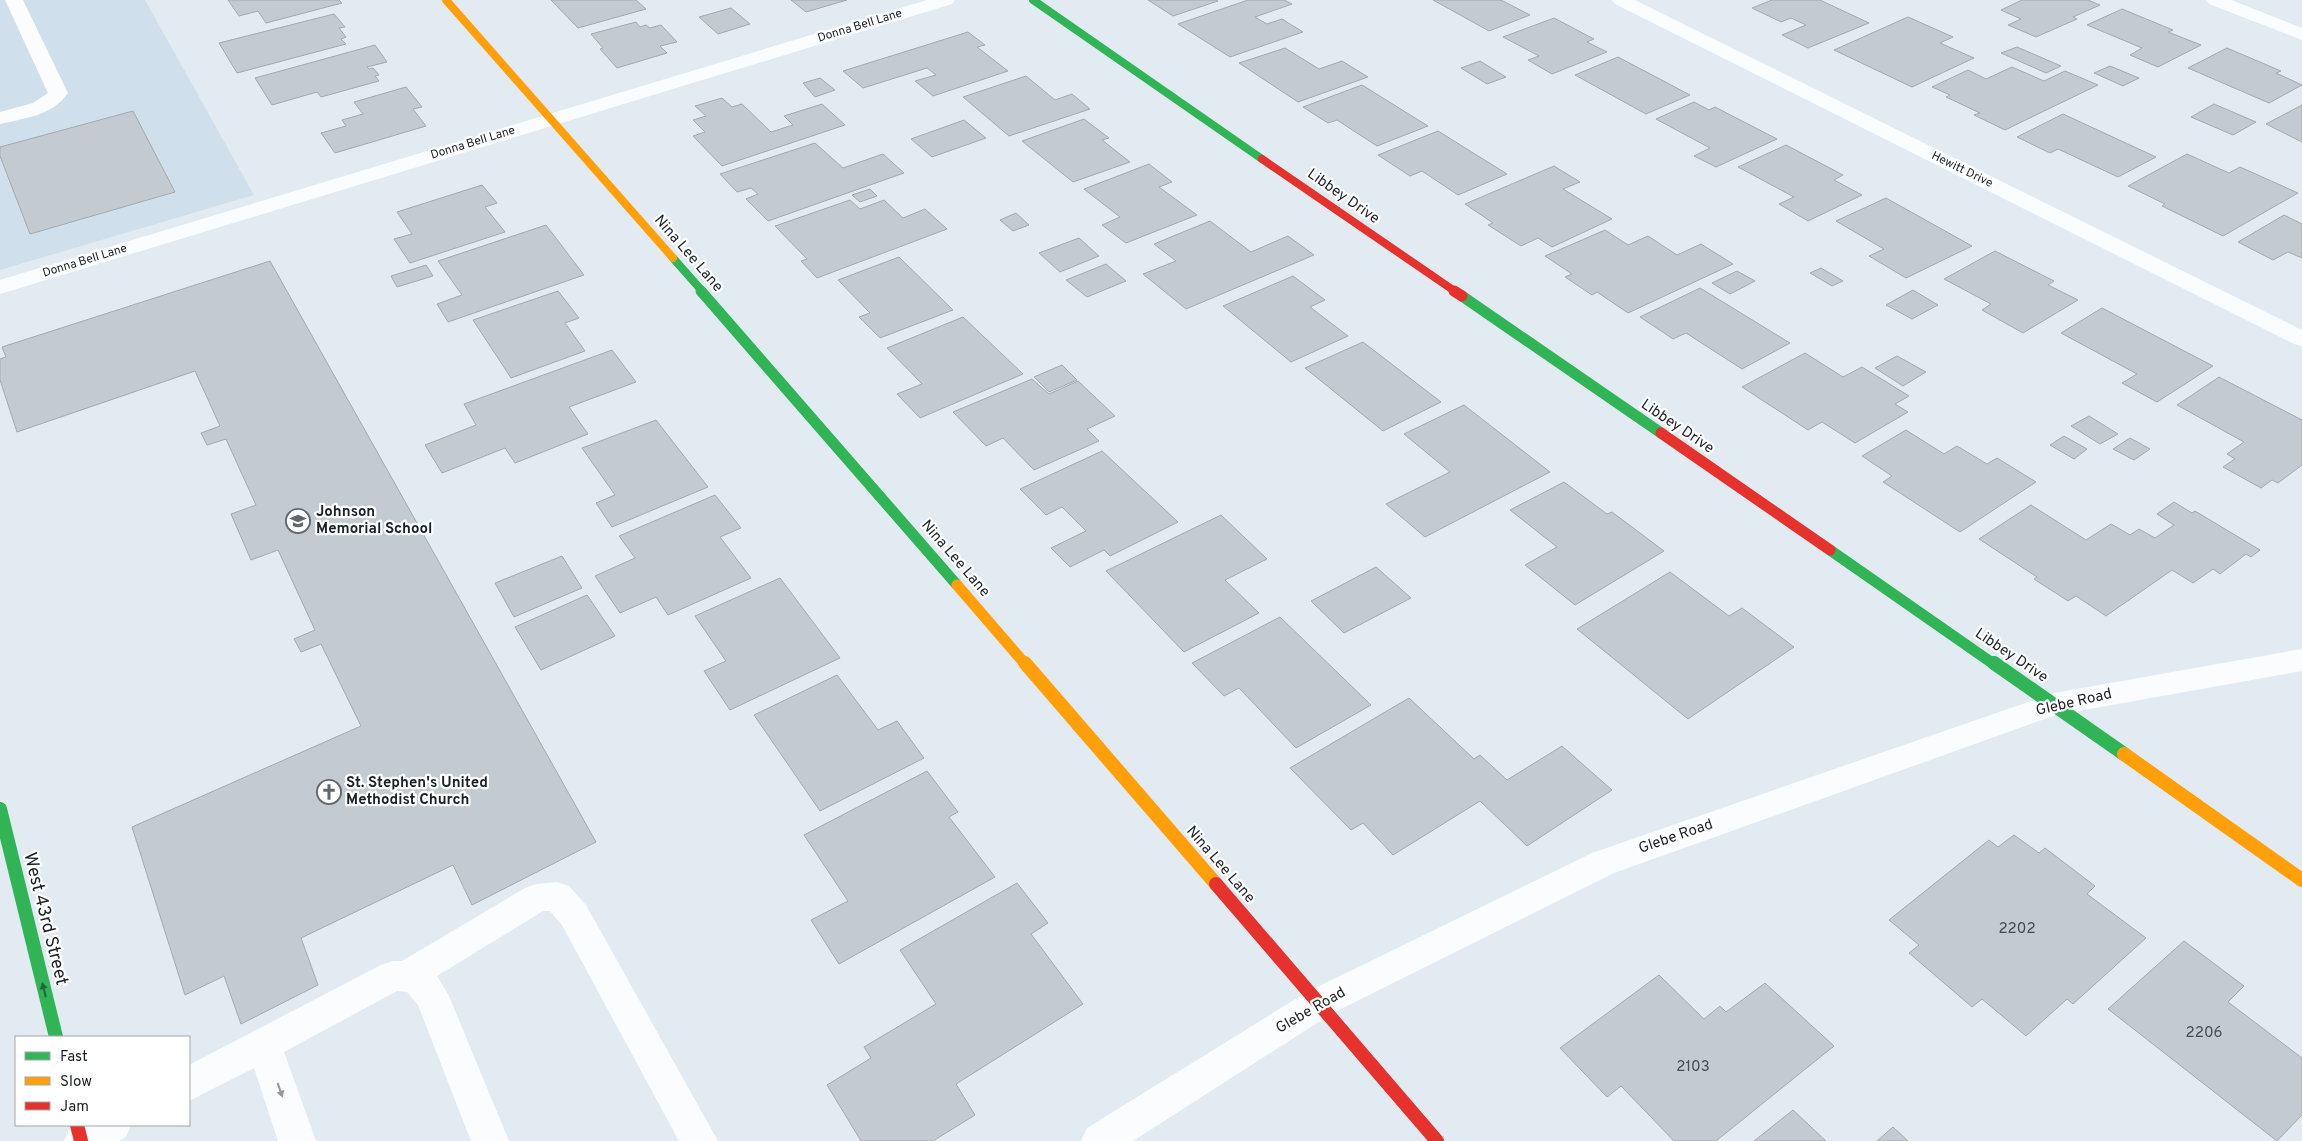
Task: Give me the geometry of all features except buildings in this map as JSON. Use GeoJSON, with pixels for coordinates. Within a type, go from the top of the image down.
{"type":"FeatureCollection","features":[{"type":"Feature","properties":{"kind":"street"},"geometry":{"type":"LineString","coordinates":[[0,118],[44,105],[54,100],[58,93],[14,0]]}},
{"type":"Feature","properties":{"kind":"street","name":"Nina Lee Lane"},"geometry":{"type":"LineString","coordinates":[[446,0],[549,120],[861,473],[1437,1141]]}},
{"type":"Feature","properties":{"kind":"street","name":"Donna Bell Lane"},"geometry":{"type":"LineString","coordinates":[[0,287],[946,0]]}},
{"type":"Feature","properties":{"kind":"street","name":"Libbey Drive"},"geometry":{"type":"LineString","coordinates":[[1033,0],[1392,250],[2054,704],[2302,880]]}},
{"type":"Feature","properties":{"kind":"street","name":"Hewitt Drive"},"geometry":{"type":"LineString","coordinates":[[1622,0],[2302,339]]}},
{"type":"Feature","properties":{"kind":"street"},"geometry":{"type":"LineString","coordinates":[[2215,0],[2302,34]]}},
{"type":"Feature","properties":{"kind":"street","name":"Glebe Road"},"geometry":{"type":"LineString","coordinates":[[1100,1141],[1319,1003],[1603,863],[2054,704],[2302,660]]}},
{"type":"Feature","properties":{"kind":"street","name":"West 43rd Street"},"geometry":{"type":"LineString","coordinates":[[0,809],[56,1036]]}},
{"type":"Feature","properties":{"kind":"street"},"geometry":{"type":"LineString","coordinates":[[406,976],[537,898],[557,896],[574,915],[699,1141]]}},
{"type":"Feature","properties":{"kind":"street"},"geometry":{"type":"LineString","coordinates":[[190,1083],[393,976],[416,977],[432,996],[490,1141]]}},
{"type":"Feature","properties":{"kind":"street"},"geometry":{"type":"LineString","coordinates":[[264,1044],[297,1141]]}},
{"type":"Feature","properties":{"kind":"street"},"geometry":{"type":"LineString","coordinates":[[77,1126],[82,1141],[112,1126]]}},
{"type":"Feature","properties":{"kind":"shaded area"},"geometry":{"type":"Polygon","coordinates":[[[0,0],[145,0],[254,195],[0,270],[0,0]]]}},
{"type":"Feature","properties":{"kind":"traffic: fast"},"geometry":{"type":"LineString","coordinates":[[1033,0],[1262,159]]}},
{"type":"Feature","properties":{"kind":"traffic: fast"},"geometry":{"type":"LineString","coordinates":[[673,258],[957,585]]}},
{"type":"Feature","properties":{"kind":"traffic: fast"},"geometry":{"type":"LineString","coordinates":[[1462,296],[1661,433]]}},
{"type":"Feature","properties":{"kind":"traffic: fast"},"geometry":{"type":"LineString","coordinates":[[1830,550],[2124,754]]}},
{"type":"Feature","properties":{"kind":"traffic: fast"},"geometry":{"type":"LineString","coordinates":[[0,809],[56,1036]]}},
{"type":"Feature","properties":{"kind":"traffic: slow"},"geometry":{"type":"LineString","coordinates":[[446,0],[673,258]]}},
{"type":"Feature","properties":{"kind":"traffic: slow"},"geometry":{"type":"LineString","coordinates":[[957,585],[1216,884]]}},
{"type":"Feature","properties":{"kind":"traffic: slow"},"geometry":{"type":"LineString","coordinates":[[2124,754],[2302,880]]}},
{"type":"Feature","properties":{"kind":"traffic: jam"},"geometry":{"type":"LineString","coordinates":[[1262,159],[1462,296]]}},
{"type":"Feature","properties":{"kind":"traffic: jam"},"geometry":{"type":"LineString","coordinates":[[1661,433],[1830,550]]}},
{"type":"Feature","properties":{"kind":"traffic: jam"},"geometry":{"type":"LineString","coordinates":[[1216,884],[1437,1141]]}},
{"type":"Feature","properties":{"kind":"traffic: jam"},"geometry":{"type":"LineString","coordinates":[[77,1126],[81,1141]]}},
{"type":"Feature","properties":{"kind":"place","name":"Johnson Memorial School"},"geometry":{"type":"Point","coordinates":[298,521]}},
{"type":"Feature","properties":{"kind":"place","name":"St. Stephen's United Methodist Church"},"geometry":{"type":"Point","coordinates":[329,792]}}]}
